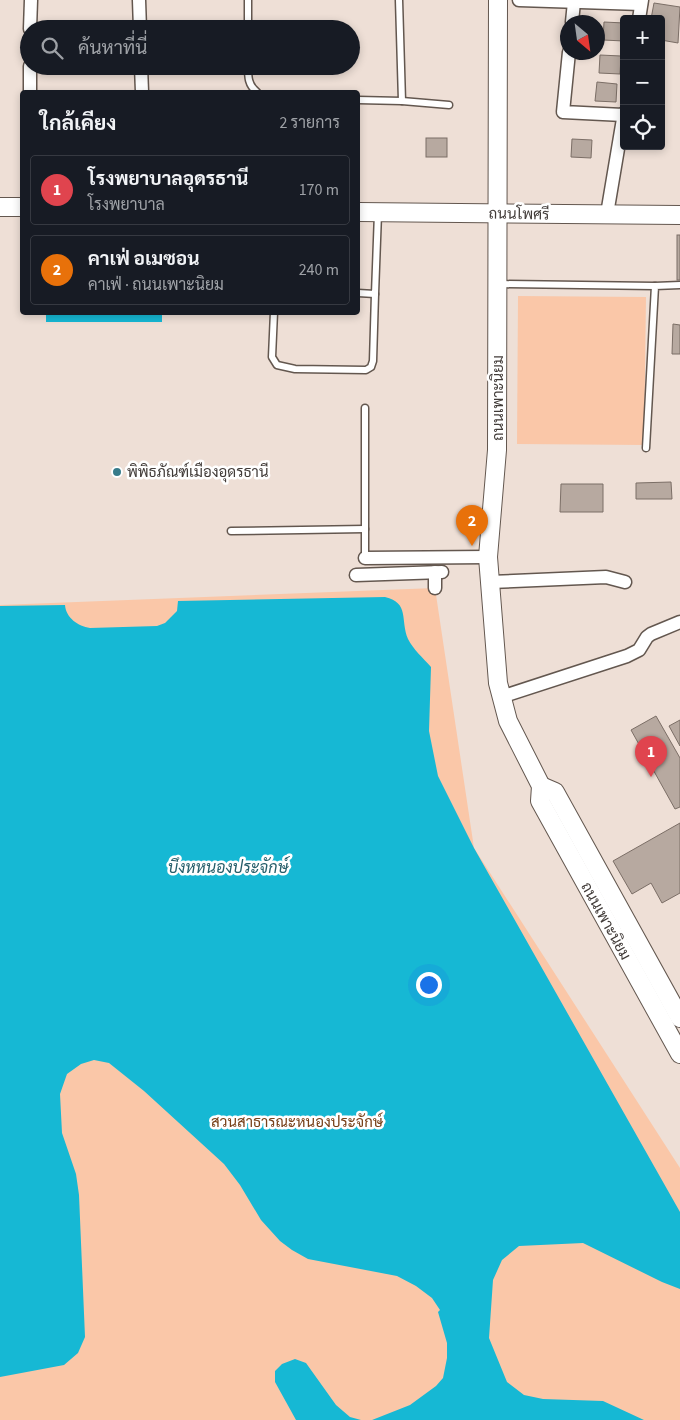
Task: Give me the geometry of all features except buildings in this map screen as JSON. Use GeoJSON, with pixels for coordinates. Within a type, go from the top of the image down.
{"type":"FeatureCollection","features":[{"type":"Feature","properties":{"kind":"street"},"geometry":{"type":"LineString","coordinates":[[30,20],[31,0]]}},
{"type":"Feature","properties":{"kind":"street"},"geometry":{"type":"LineString","coordinates":[[139,0],[140,20]]}},
{"type":"Feature","properties":{"kind":"street","name":"ถนนเพาะนิยม"},"geometry":{"type":"LineString","coordinates":[[498,0],[497,450],[488,557],[498,683],[508,721],[541,786],[540,801],[680,1054]]}},
{"type":"Feature","properties":{"kind":"street"},"geometry":{"type":"LineString","coordinates":[[519,0],[642,2],[640,15]]}},
{"type":"Feature","properties":{"kind":"street"},"geometry":{"type":"LineString","coordinates":[[573,15],[574,2]]}},
{"type":"Feature","properties":{"kind":"street"},"geometry":{"type":"LineString","coordinates":[[568,60],[564,112],[620,114]]}},
{"type":"Feature","properties":{"kind":"street"},"geometry":{"type":"LineString","coordinates":[[30,75],[30,90]]}},
{"type":"Feature","properties":{"kind":"street"},"geometry":{"type":"LineString","coordinates":[[141,75],[142,90]]}},
{"type":"Feature","properties":{"kind":"street"},"geometry":{"type":"LineString","coordinates":[[607,214],[620,138]]}},
{"type":"Feature","properties":{"kind":"street"},"geometry":{"type":"LineString","coordinates":[[0,207],[20,207]]}},
{"type":"Feature","properties":{"kind":"street","name":"ถนนโพศรี"},"geometry":{"type":"LineString","coordinates":[[360,212],[680,215]]}},
{"type":"Feature","properties":{"kind":"street"},"geometry":{"type":"LineString","coordinates":[[365,558],[488,557]]}},
{"type":"Feature","properties":{"kind":"street"},"geometry":{"type":"LineString","coordinates":[[356,575],[438,572],[435,588]]}},
{"type":"Feature","properties":{"kind":"street"},"geometry":{"type":"LineString","coordinates":[[490,582],[606,577],[625,582]]}},
{"type":"Feature","properties":{"kind":"street"},"geometry":{"type":"LineString","coordinates":[[501,697],[627,656],[639,650],[651,634],[680,622]]}},
{"type":"Feature","properties":{"kind":"street","name":"ถนนเพาะนิยม"},"geometry":{"type":"LineString","coordinates":[[541,786],[555,792],[680,1018]]}},
{"type":"Feature","properties":{"kind":"lane"},"geometry":{"type":"LineString","coordinates":[[248,0],[248,20]]}},
{"type":"Feature","properties":{"kind":"lane"},"geometry":{"type":"LineString","coordinates":[[399,0],[402,101]]}},
{"type":"Feature","properties":{"kind":"lane"},"geometry":{"type":"LineString","coordinates":[[248,75],[248,79],[254,90]]}},
{"type":"Feature","properties":{"kind":"lane"},"geometry":{"type":"LineString","coordinates":[[360,100],[449,105]]}},
{"type":"Feature","properties":{"kind":"lane"},"geometry":{"type":"LineString","coordinates":[[274,315],[272,357],[277,365],[295,369],[366,370],[371,367],[374,361],[374,294],[378,212]]}},
{"type":"Feature","properties":{"kind":"lane"},"geometry":{"type":"LineString","coordinates":[[498,284],[680,285]]}},
{"type":"Feature","properties":{"kind":"lane"},"geometry":{"type":"LineString","coordinates":[[646,448],[655,286]]}},
{"type":"Feature","properties":{"kind":"lane"},"geometry":{"type":"LineString","coordinates":[[360,293],[374,294]]}},
{"type":"Feature","properties":{"kind":"lane"},"geometry":{"type":"LineString","coordinates":[[365,408],[365,558]]}},
{"type":"Feature","properties":{"kind":"lane"},"geometry":{"type":"LineString","coordinates":[[230,531],[365,529]]}},
{"type":"Feature","properties":{"kind":"green space"},"geometry":{"type":"Polygon","coordinates":[[[518,296],[646,297],[644,445],[517,444],[518,296]]]}},
{"type":"Feature","properties":{"kind":"green space","name":"บึงหหนองประจักษ์"},"geometry":{"type":"Polygon","coordinates":[[[435,588],[474,848],[680,1168],[680,1420],[0,1420],[0,605],[435,588]]]}},
{"type":"Feature","properties":{"kind":"water"},"geometry":{"type":"Polygon","coordinates":[[[46,315],[162,315],[162,322],[46,322],[46,315]]]}},
{"type":"Feature","properties":{"kind":"water","name":"บึงหหนองประจักษ์"},"geometry":{"type":"Polygon","coordinates":[[[385,597],[398,603],[403,613],[408,639],[415,650],[431,667],[429,731],[438,776],[474,848],[680,1212],[680,1289],[583,1243],[519,1246],[502,1260],[493,1280],[489,1338],[507,1382],[524,1395],[543,1399],[603,1401],[644,1420],[372,1420],[410,1405],[436,1386],[443,1378],[447,1358],[447,1343],[438,1312],[440,1310],[432,1298],[416,1286],[397,1276],[308,1259],[292,1250],[280,1241],[261,1220],[240,1185],[224,1164],[144,1091],[109,1063],[94,1060],[81,1064],[67,1074],[60,1094],[62,1133],[76,1174],[79,1195],[85,1337],[78,1353],[64,1365],[0,1377],[0,606],[65,605],[73,621],[90,628],[157,626],[165,623],[177,611],[178,601],[385,597]]]}},
{"type":"Feature","properties":{"kind":"water"},"geometry":{"type":"Polygon","coordinates":[[[295,1359],[306,1363],[336,1405],[350,1417],[361,1420],[296,1420],[275,1382],[275,1371],[282,1364],[295,1359]]]}},
{"type":"Feature","properties":{"kind":"place","name":"พิพิธภัณฑ์เมืองอุดรธานี"},"geometry":{"type":"Point","coordinates":[117,472]}},
{"type":"Feature","properties":{"kind":"place","name":"คาเฟ่ อเมซอน"},"geometry":{"type":"Point","coordinates":[472,546]}},
{"type":"Feature","properties":{"kind":"place","name":"โรงพยาบาลอุดรธานี"},"geometry":{"type":"Point","coordinates":[651,777]}},
{"type":"Feature","properties":{"kind":"park label","name":"สวนสาธารณะหนองประจักษ์"},"geometry":{"type":"Point","coordinates":[297,1122]}}]}
